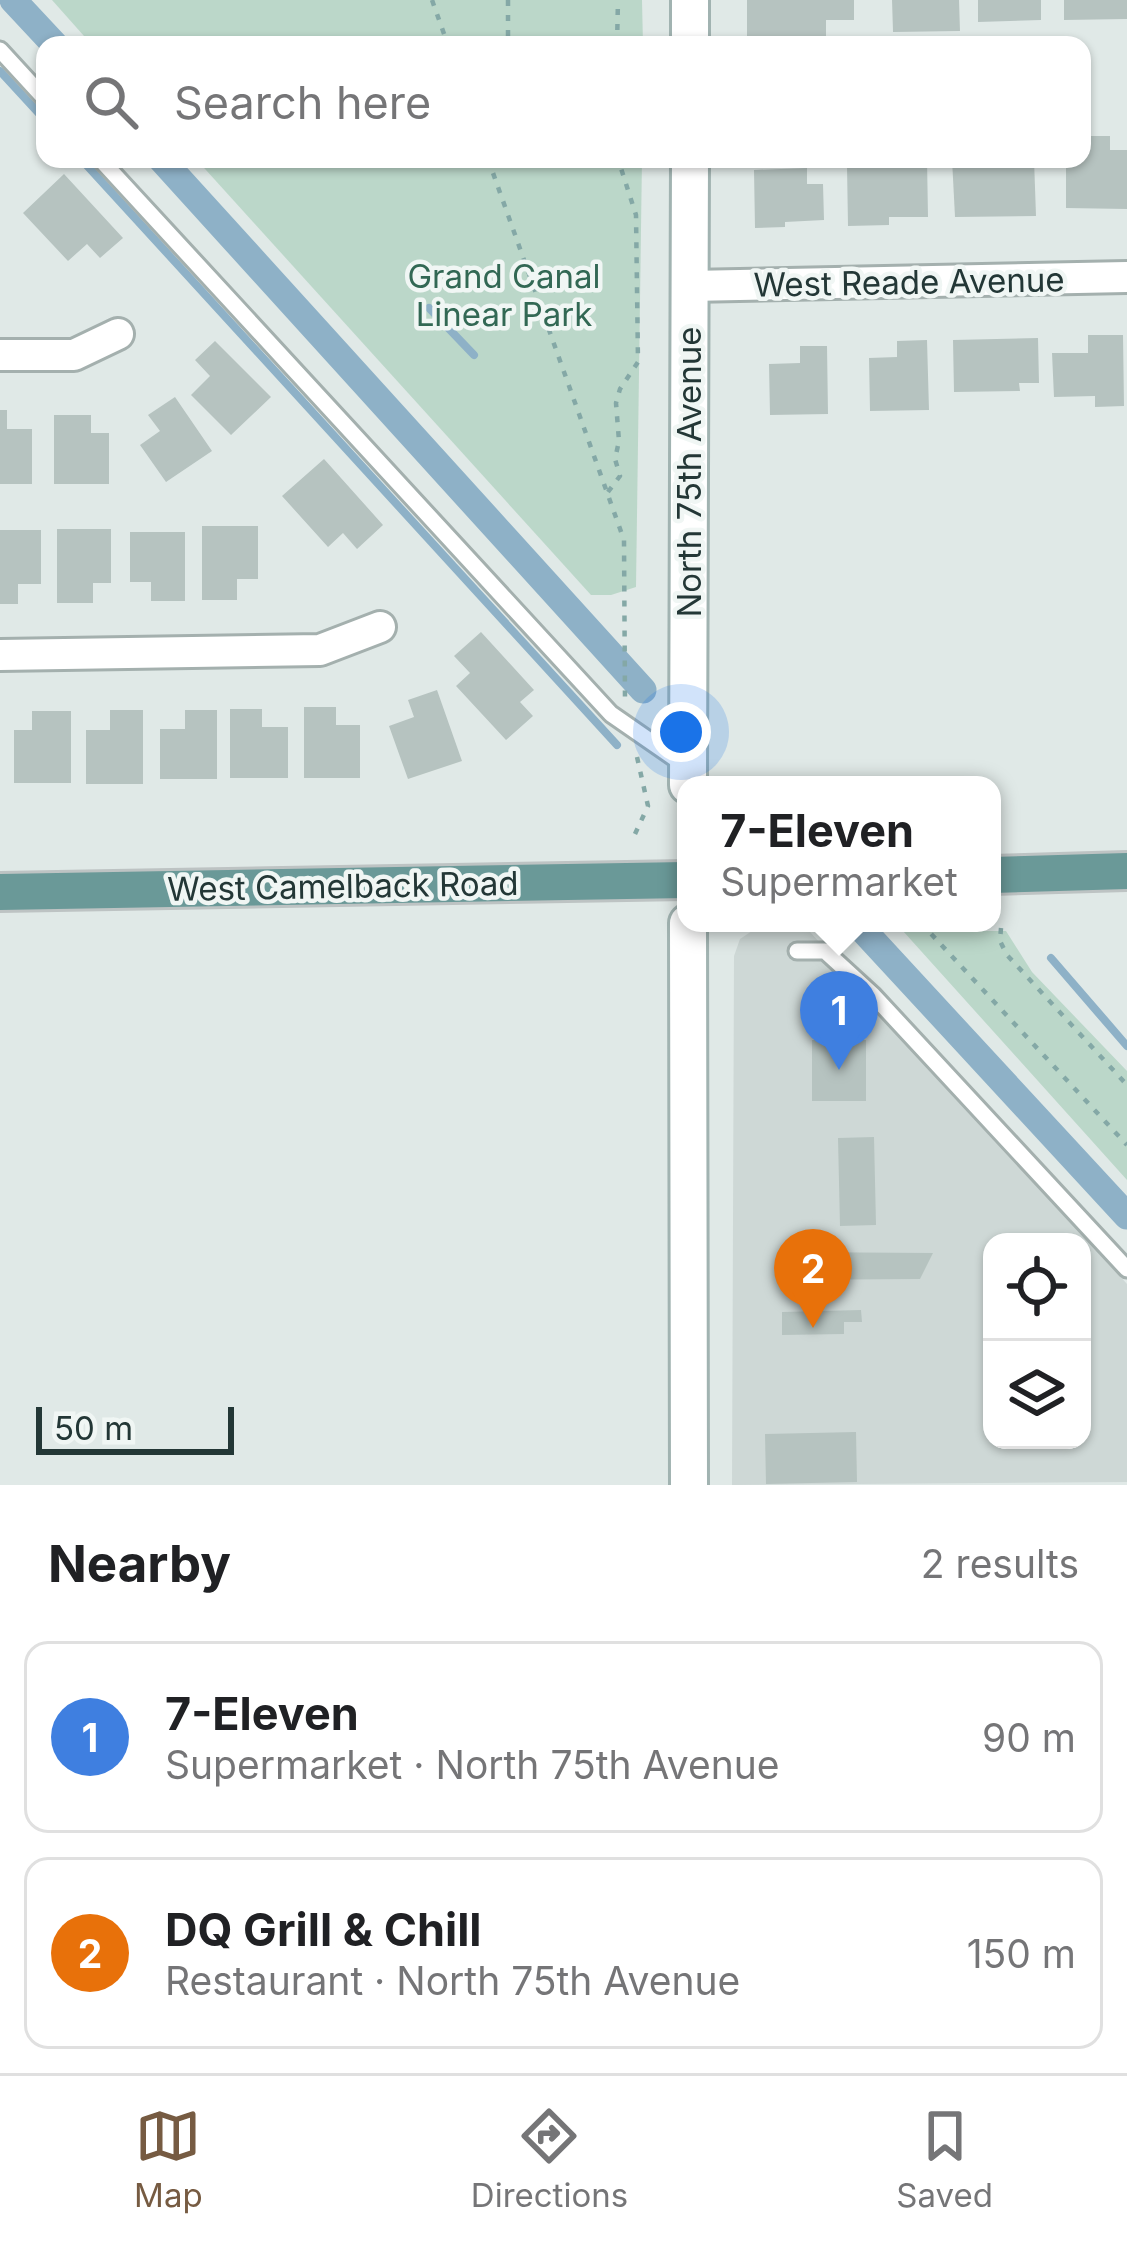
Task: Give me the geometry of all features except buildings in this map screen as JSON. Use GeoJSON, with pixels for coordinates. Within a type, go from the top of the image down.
{"type":"FeatureCollection","features":[{"type":"Feature","properties":{"kind":"main road"},"geometry":{"type":"LineString","coordinates":[[690,0],[690,36]]}},
{"type":"Feature","properties":{"kind":"main road","name":"North 75th Avenue"},"geometry":{"type":"LineString","coordinates":[[688,776],[690,168]]}},
{"type":"Feature","properties":{"kind":"main road"},"geometry":{"type":"LineString","coordinates":[[1001,875],[1127,872]]}},
{"type":"Feature","properties":{"kind":"main road","name":"West Camelback Road"},"geometry":{"type":"LineString","coordinates":[[0,892],[677,880]]}},
{"type":"Feature","properties":{"kind":"main road"},"geometry":{"type":"LineString","coordinates":[[688,932],[689,1485]]}},
{"type":"Feature","properties":{"kind":"street","name":"West Reade Avenue"},"geometry":{"type":"LineString","coordinates":[[690,286],[1127,277]]}},
{"type":"Feature","properties":{"kind":"street"},"geometry":{"type":"LineString","coordinates":[[0,355],[74,355],[118,334]]}},
{"type":"Feature","properties":{"kind":"street"},"geometry":{"type":"LineString","coordinates":[[0,655],[320,650],[380,627]]}},
{"type":"Feature","properties":{"kind":"lane"},"geometry":{"type":"LineString","coordinates":[[0,50],[36,90]]}},
{"type":"Feature","properties":{"kind":"lane"},"geometry":{"type":"LineString","coordinates":[[108,168],[626,721],[688,776]]}},
{"type":"Feature","properties":{"kind":"lane"},"geometry":{"type":"LineString","coordinates":[[797,951],[825,951],[873,995],[1127,1269]]}},
{"type":"Feature","properties":{"kind":"path"},"geometry":{"type":"LineString","coordinates":[[432,0],[445,36]]}},
{"type":"Feature","properties":{"kind":"path"},"geometry":{"type":"LineString","coordinates":[[508,0],[508,36]]}},
{"type":"Feature","properties":{"kind":"path"},"geometry":{"type":"LineString","coordinates":[[617,36],[618,0]]}},
{"type":"Feature","properties":{"kind":"path"},"geometry":{"type":"LineString","coordinates":[[491,168],[624,540],[626,721],[648,806],[634,834]]}},
{"type":"Feature","properties":{"kind":"path"},"geometry":{"type":"LineString","coordinates":[[607,494],[620,476],[615,459],[620,441],[616,403],[638,362],[636,215],[621,168]]}},
{"type":"Feature","properties":{"kind":"path"},"geometry":{"type":"LineString","coordinates":[[929,932],[1127,1145]]}},
{"type":"Feature","properties":{"kind":"path"},"geometry":{"type":"LineString","coordinates":[[1001,932],[1007,955],[1127,1085]]}},
{"type":"Feature","properties":{"kind":"shaded area"},"geometry":{"type":"Polygon","coordinates":[[[750,932],[810,932],[1081,1233],[983,1233],[983,1449],[1091,1449],[1091,1244],[1127,1284],[1127,1482],[732,1485],[734,956],[740,939],[750,932]]]}},
{"type":"Feature","properties":{"kind":"green space"},"geometry":{"type":"Polygon","coordinates":[[[52,0],[642,0],[643,36],[84,36],[52,0]]]}},
{"type":"Feature","properties":{"kind":"green space","name":"Grand Canal Linear Park"},"geometry":{"type":"Polygon","coordinates":[[[204,168],[642,168],[636,587],[591,595],[204,168]]]}},
{"type":"Feature","properties":{"kind":"green space"},"geometry":{"type":"Polygon","coordinates":[[[1006,931],[1032,972],[1127,1071],[1127,1180],[904,932],[1006,931]]]}},
{"type":"Feature","properties":{"kind":"waterway"},"geometry":{"type":"LineString","coordinates":[[13,0],[47,36]]}},
{"type":"Feature","properties":{"kind":"waterway"},"geometry":{"type":"LineString","coordinates":[[0,71],[36,110]]}},
{"type":"Feature","properties":{"kind":"waterway"},"geometry":{"type":"LineString","coordinates":[[89,168],[617,745]]}},
{"type":"Feature","properties":{"kind":"waterway"},"geometry":{"type":"LineString","coordinates":[[169,168],[643,690]]}},
{"type":"Feature","properties":{"kind":"waterway"},"geometry":{"type":"LineString","coordinates":[[429,308],[474,355]]}},
{"type":"Feature","properties":{"kind":"waterway"},"geometry":{"type":"LineString","coordinates":[[865,932],[1127,1216]]}},
{"type":"Feature","properties":{"kind":"waterway"},"geometry":{"type":"LineString","coordinates":[[1051,958],[1127,1046]]}},
{"type":"Feature","properties":{"kind":"place","name":"7-Eleven"},"geometry":{"type":"Point","coordinates":[839,1070]}},
{"type":"Feature","properties":{"kind":"place","name":"DQ Grill & Chill"},"geometry":{"type":"Point","coordinates":[813,1328]}}]}
